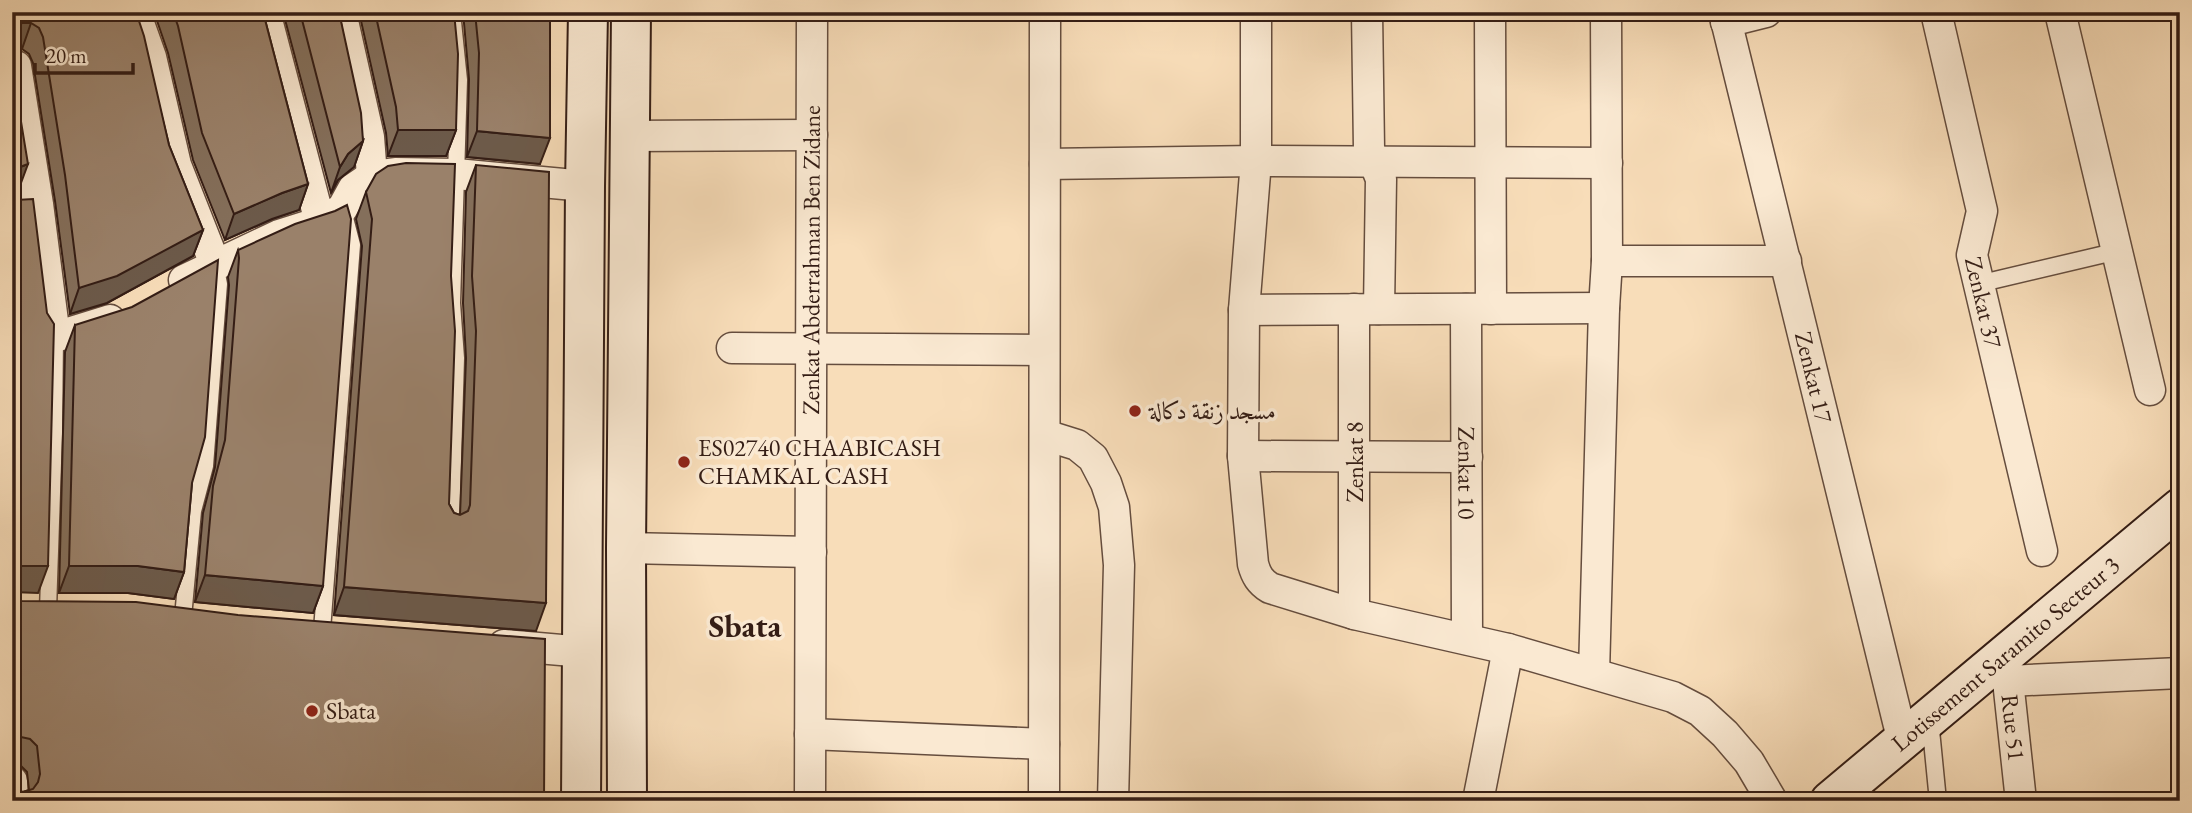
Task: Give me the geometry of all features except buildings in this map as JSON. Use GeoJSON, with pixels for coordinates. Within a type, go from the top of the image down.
{"type":"FeatureCollection","features":[{"type":"Feature","properties":{"kind":"main road"},"geometry":{"type":"LineString","coordinates":[[582,801],[588,12]]}},
{"type":"Feature","properties":{"kind":"main road"},"geometry":{"type":"LineString","coordinates":[[627,801],[626,548],[631,12]]}},
{"type":"Feature","properties":{"kind":"main road","name":"Lotissement Saramito Secteur 3"},"geometry":{"type":"LineString","coordinates":[[1830,801],[1916,730],[2007,668],[2180,508]]}},
{"type":"Feature","properties":{"kind":"street"},"geometry":{"type":"LineString","coordinates":[[135,12],[151,57],[176,164],[215,264]]}},
{"type":"Feature","properties":{"kind":"street"},"geometry":{"type":"LineString","coordinates":[[265,12],[331,215]]}},
{"type":"Feature","properties":{"kind":"street"},"geometry":{"type":"LineString","coordinates":[[341,12],[369,137],[372,176]]}},
{"type":"Feature","properties":{"kind":"street","name":"Zenkat Abderrahman Ben Zidane"},"geometry":{"type":"LineString","coordinates":[[810,801],[812,12]]}},
{"type":"Feature","properties":{"kind":"street"},"geometry":{"type":"LineString","coordinates":[[1044,801],[1045,12]]}},
{"type":"Feature","properties":{"kind":"street"},"geometry":{"type":"LineString","coordinates":[[1256,12],[1256,162],[1244,310],[1243,456],[1256,574],[1262,583],[1270,588],[1354,614],[1508,649],[1673,696],[1700,712],[1725,734],[1749,762],[1772,801]]}},
{"type":"Feature","properties":{"kind":"street","name":"Zenkat 8"},"geometry":{"type":"LineString","coordinates":[[1354,614],[1355,457],[1366,309],[1381,179],[1369,149],[1367,12]]}},
{"type":"Feature","properties":{"kind":"street","name":"Zenkat 10"},"geometry":{"type":"LineString","coordinates":[[1467,639],[1467,457],[1492,162],[1490,12]]}},
{"type":"Feature","properties":{"kind":"street"},"geometry":{"type":"LineString","coordinates":[[1594,673],[1607,261],[1606,12]]}},
{"type":"Feature","properties":{"kind":"street"},"geometry":{"type":"LineString","coordinates":[[1725,17],[1766,12]]}},
{"type":"Feature","properties":{"kind":"street","name":"Zenkat 37"},"geometry":{"type":"LineString","coordinates":[[1936,12],[1982,211],[1972,255],[2042,551]]}},
{"type":"Feature","properties":{"kind":"street"},"geometry":{"type":"LineString","coordinates":[[2060,12],[2150,390]]}},
{"type":"Feature","properties":{"kind":"street","name":"Zenkat 17"},"geometry":{"type":"LineString","coordinates":[[1725,17],[1786,261],[1916,730]]}},
{"type":"Feature","properties":{"kind":"street"},"geometry":{"type":"LineString","coordinates":[[16,66],[25,207],[55,337],[114,319],[215,264],[279,234],[331,215],[354,189],[372,176],[395,173],[456,174],[585,186]]}},
{"type":"Feature","properties":{"kind":"street"},"geometry":{"type":"LineString","coordinates":[[629,136],[812,135]]}},
{"type":"Feature","properties":{"kind":"street"},"geometry":{"type":"LineString","coordinates":[[1045,164],[1607,163]]}},
{"type":"Feature","properties":{"kind":"street"},"geometry":{"type":"LineString","coordinates":[[1607,261],[1786,261]]}},
{"type":"Feature","properties":{"kind":"street"},"geometry":{"type":"LineString","coordinates":[[1244,310],[1604,308]]}},
{"type":"Feature","properties":{"kind":"street"},"geometry":{"type":"LineString","coordinates":[[733,348],[1044,350]]}},
{"type":"Feature","properties":{"kind":"street"},"geometry":{"type":"LineString","coordinates":[[1045,435],[1077,444],[1093,458],[1107,483],[1114,507],[1118,565],[1113,801]]}},
{"type":"Feature","properties":{"kind":"street"},"geometry":{"type":"LineString","coordinates":[[1243,456],[1467,457]]}},
{"type":"Feature","properties":{"kind":"street"},"geometry":{"type":"LineString","coordinates":[[626,548],[811,552]]}},
{"type":"Feature","properties":{"kind":"street"},"geometry":{"type":"LineString","coordinates":[[473,643],[584,652]]}},
{"type":"Feature","properties":{"kind":"street"},"geometry":{"type":"LineString","coordinates":[[1478,801],[1508,649]]}},
{"type":"Feature","properties":{"kind":"street"},"geometry":{"type":"LineString","coordinates":[[2007,668],[2180,673]]}},
{"type":"Feature","properties":{"kind":"street","name":"Rue 51"},"geometry":{"type":"LineString","coordinates":[[2007,668],[2021,801]]}},
{"type":"Feature","properties":{"kind":"street"},"geometry":{"type":"LineString","coordinates":[[810,734],[1044,744]]}},
{"type":"Feature","properties":{"kind":"street"},"geometry":{"type":"LineString","coordinates":[[12,781],[13,801]]}},
{"type":"Feature","properties":{"kind":"lane"},"geometry":{"type":"LineString","coordinates":[[450,533],[456,358],[452,303],[459,80],[452,12]]}},
{"type":"Feature","properties":{"kind":"lane"},"geometry":{"type":"LineString","coordinates":[[322,630],[352,245],[331,215]]}},
{"type":"Feature","properties":{"kind":"lane"},"geometry":{"type":"LineString","coordinates":[[1978,284],[2118,251]]}},
{"type":"Feature","properties":{"kind":"lane"},"geometry":{"type":"LineString","coordinates":[[182,617],[193,511],[205,466],[219,284],[215,264]]}},
{"type":"Feature","properties":{"kind":"lane"},"geometry":{"type":"LineString","coordinates":[[49,610],[55,337]]}},
{"type":"Feature","properties":{"kind":"lane"},"geometry":{"type":"LineString","coordinates":[[1916,730],[1937,801]]}},
{"type":"Feature","properties":{"kind":"place","name":"مسجد زنقة دكالة"},"geometry":{"type":"Point","coordinates":[1135,411]}},
{"type":"Feature","properties":{"kind":"place","name":"ES02740 CHAABICASH CHAMKAL CASH"},"geometry":{"type":"Point","coordinates":[684,462]}},
{"type":"Feature","properties":{"kind":"place","name":"Sbata"},"geometry":{"type":"Point","coordinates":[312,711]}},
{"type":"Feature","properties":{"kind":"district","name":"Sbata"},"geometry":{"type":"Point","coordinates":[745,626]}}]}
